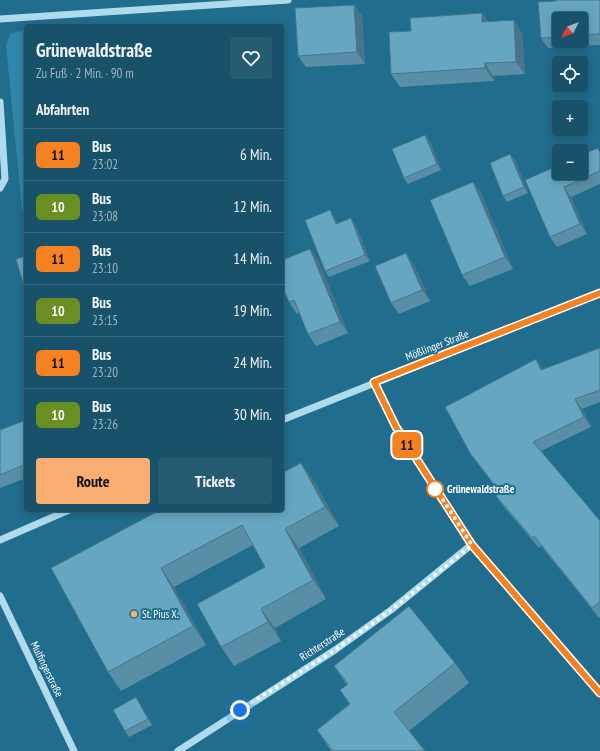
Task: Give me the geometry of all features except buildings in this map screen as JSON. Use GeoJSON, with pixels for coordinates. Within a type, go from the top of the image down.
{"type":"FeatureCollection","features":[{"type":"Feature","properties":{"kind":"street"},"geometry":{"type":"LineString","coordinates":[[0,19],[288,0]]}},
{"type":"Feature","properties":{"kind":"street"},"geometry":{"type":"LineString","coordinates":[[0,102],[5,179],[0,188]]}},
{"type":"Feature","properties":{"kind":"street","name":"Mößlinger Straße"},"geometry":{"type":"LineString","coordinates":[[284,419],[600,293]]}},
{"type":"Feature","properties":{"kind":"street"},"geometry":{"type":"LineString","coordinates":[[374,382],[396,427],[472,545],[600,692]]}},
{"type":"Feature","properties":{"kind":"street"},"geometry":{"type":"LineString","coordinates":[[0,540],[64,512]]}},
{"type":"Feature","properties":{"kind":"street","name":"Richterstraße"},"geometry":{"type":"LineString","coordinates":[[178,751],[341,645],[391,610],[472,545]]}},
{"type":"Feature","properties":{"kind":"street","name":"Mulfingerstraße"},"geometry":{"type":"LineString","coordinates":[[0,596],[74,751]]}},
{"type":"Feature","properties":{"kind":"shaded area"},"geometry":{"type":"Polygon","coordinates":[[[139,23],[139,24],[114,24],[139,23]]]}},
{"type":"Feature","properties":{"kind":"shaded area"},"geometry":{"type":"Polygon","coordinates":[[[24,30],[24,212],[22,210],[6,45],[10,34],[24,30]]]}},
{"type":"Feature","properties":{"kind":"bus line","name":"11"},"geometry":{"type":"LineString","coordinates":[[600,293],[374,382],[396,427],[472,545],[600,693]]}},
{"type":"Feature","properties":{"kind":"place","name":"Grünewaldstraße"},"geometry":{"type":"Point","coordinates":[435,489]}},
{"type":"Feature","properties":{"kind":"place","name":"St. Pius X."},"geometry":{"type":"Point","coordinates":[134,614]}},
{"type":"Feature","properties":{"kind":"route"},"geometry":{"type":"LineString","coordinates":[[240,710],[335,650],[391,610],[472,545],[434,486],[435,489]]}}]}
